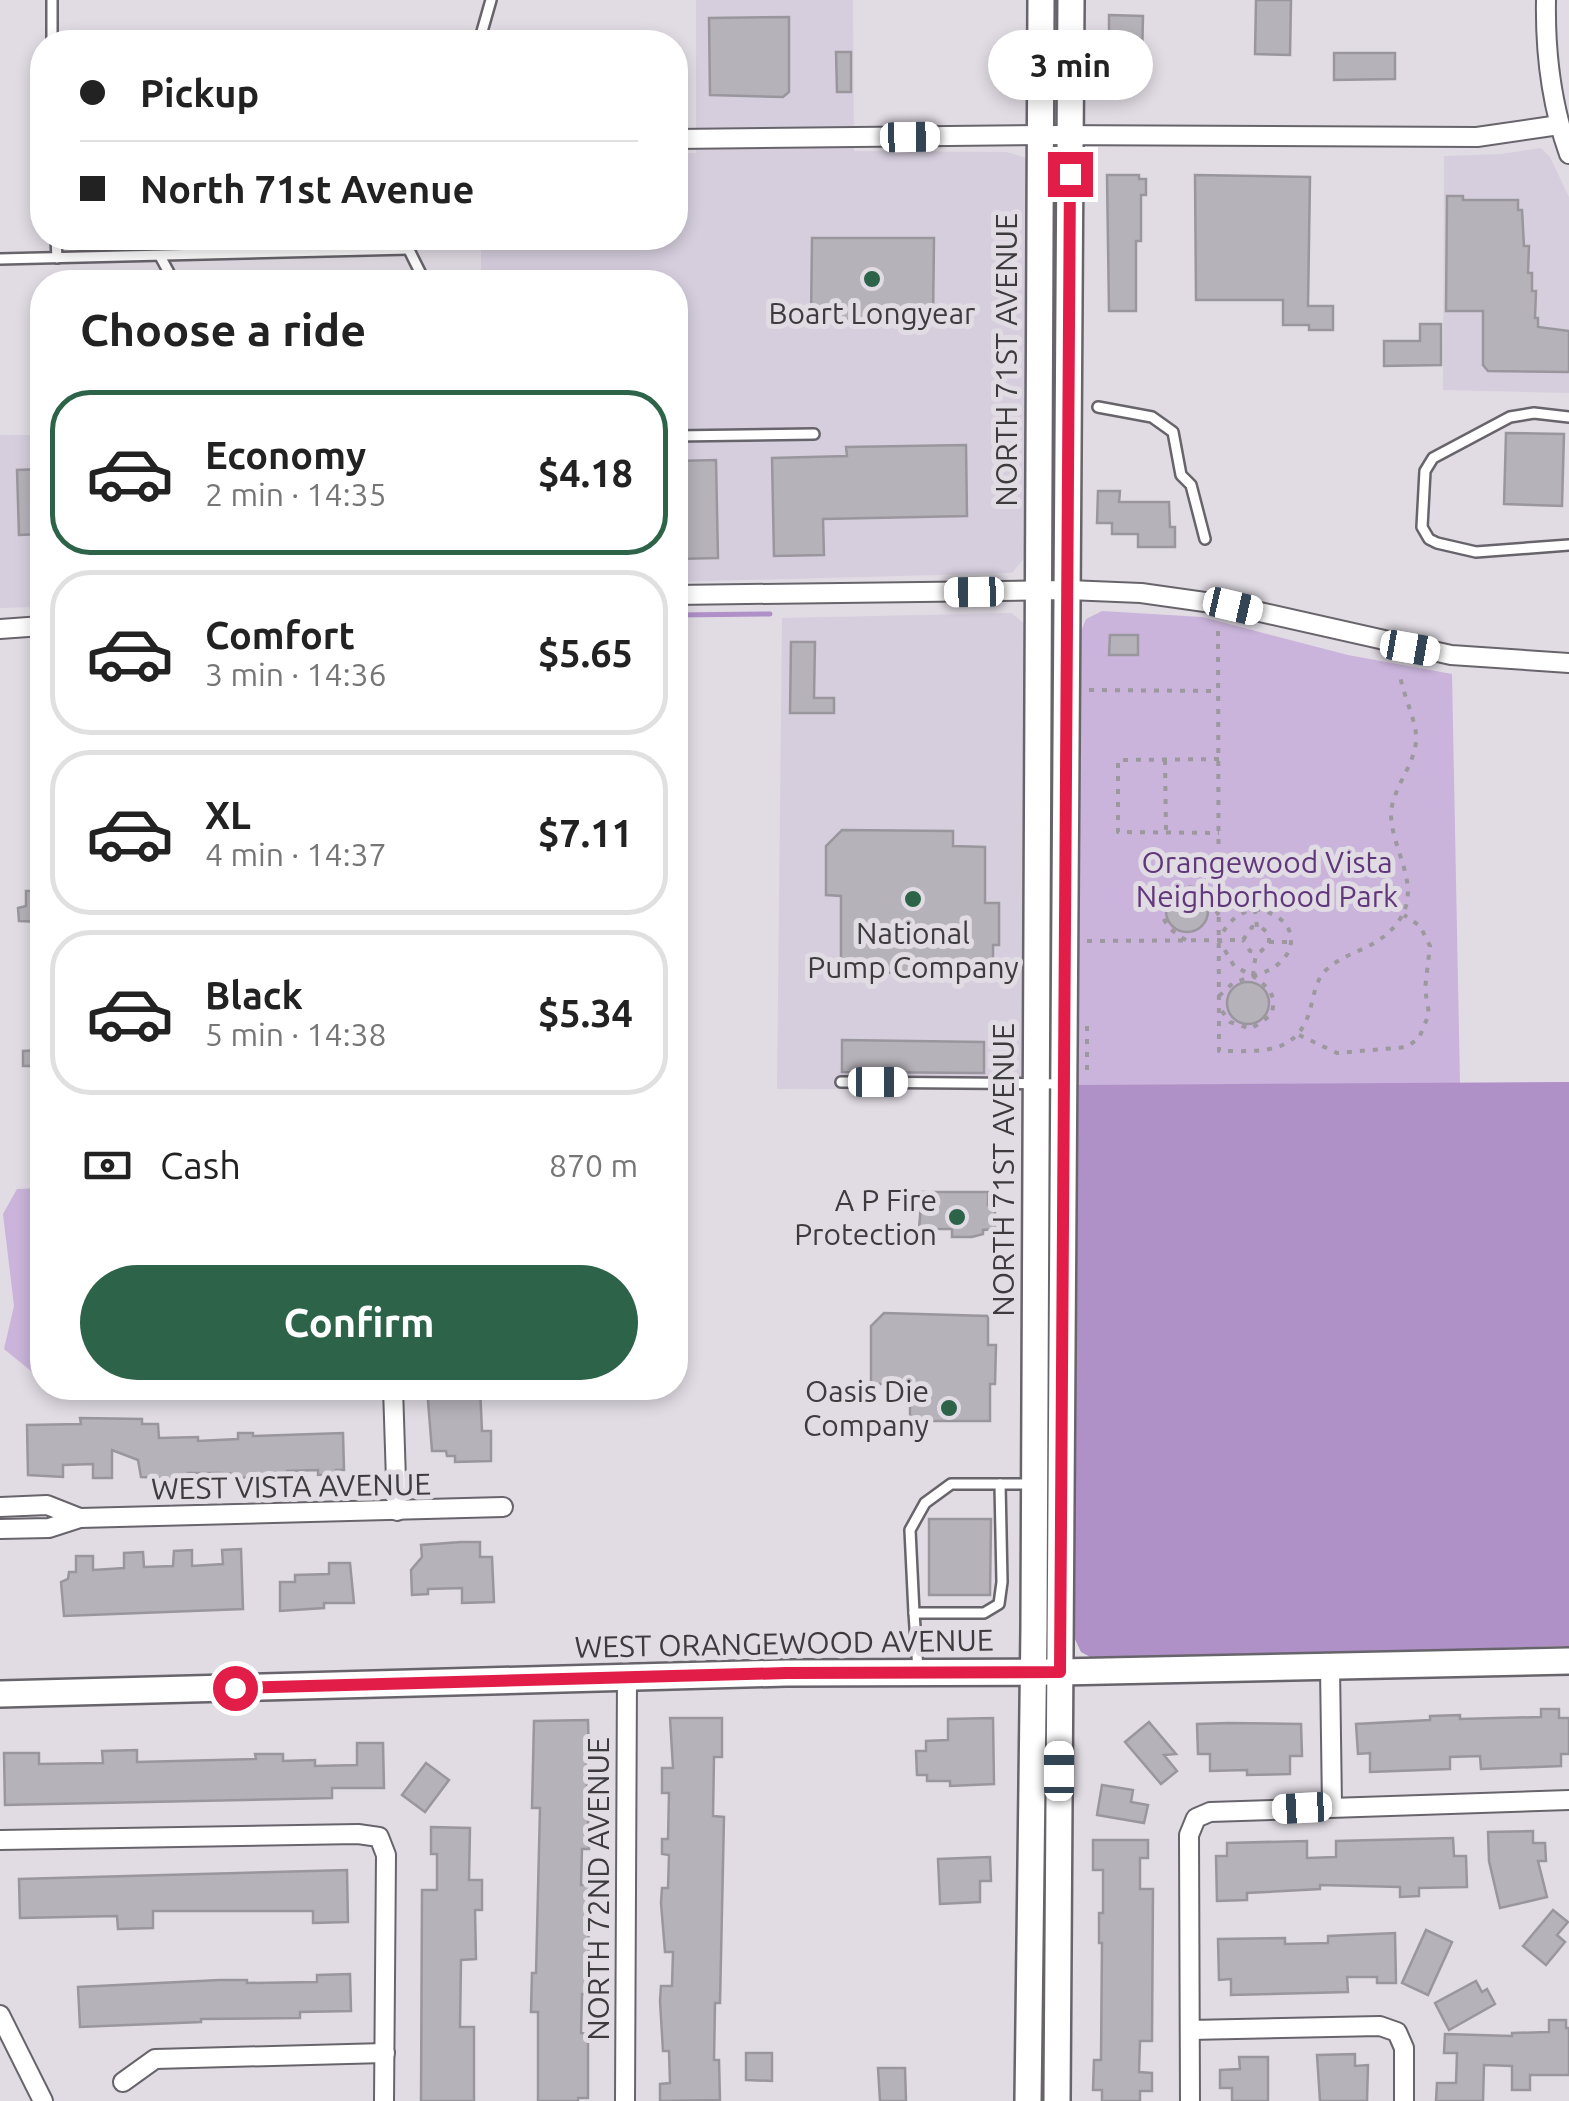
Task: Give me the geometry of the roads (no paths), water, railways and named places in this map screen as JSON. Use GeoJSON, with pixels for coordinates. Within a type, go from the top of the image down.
{"type":"FeatureCollection","features":[{"type":"Feature","properties":{"kind":"street","name":"NORTH 71ST AVENUE"},"geometry":{"type":"LineString","coordinates":[[1028,2101],[1035,1484],[1040,0]]}},
{"type":"Feature","properties":{"kind":"street","name":"NORTH 71ST AVENUE"},"geometry":{"type":"LineString","coordinates":[[1057,2101],[1071,0]]}},
{"type":"Feature","properties":{"kind":"street"},"geometry":{"type":"LineString","coordinates":[[1546,0],[1546,54],[1559,126],[1569,154]]}},
{"type":"Feature","properties":{"kind":"street"},"geometry":{"type":"LineString","coordinates":[[688,139],[1040,135],[1476,137],[1559,126]]}},
{"type":"Feature","properties":{"kind":"street"},"geometry":{"type":"LineString","coordinates":[[1038,407],[1069,407]]}},
{"type":"Feature","properties":{"kind":"street"},"geometry":{"type":"LineString","coordinates":[[688,594],[1068,590],[1170,596],[1233,606],[1410,648],[1505,660],[1569,663]]}},
{"type":"Feature","properties":{"kind":"street"},"geometry":{"type":"LineString","coordinates":[[0,629],[30,627]]}},
{"type":"Feature","properties":{"kind":"street"},"geometry":{"type":"LineString","coordinates":[[1036,832],[1066,833]]}},
{"type":"Feature","properties":{"kind":"street"},"geometry":{"type":"LineString","coordinates":[[394,1400],[397,1511]]}},
{"type":"Feature","properties":{"kind":"street","name":"WEST VISTA AVENUE"},"geometry":{"type":"LineString","coordinates":[[0,1507],[47,1506],[80,1518]]}},
{"type":"Feature","properties":{"kind":"street","name":"WEST VISTA AVENUE"},"geometry":{"type":"LineString","coordinates":[[0,1529],[49,1528],[80,1518],[504,1507]]}},
{"type":"Feature","properties":{"kind":"street","name":"WEST ORANGEWOOD AVENUE"},"geometry":{"type":"LineString","coordinates":[[0,1694],[627,1677],[1569,1661]]}},
{"type":"Feature","properties":{"kind":"street"},"geometry":{"type":"LineString","coordinates":[[1330,1668],[1332,1806]]}},
{"type":"Feature","properties":{"kind":"street","name":"NORTH 72ND AVENUE"},"geometry":{"type":"LineString","coordinates":[[624,2101],[627,1677]]}},
{"type":"Feature","properties":{"kind":"street"},"geometry":{"type":"LineString","coordinates":[[1190,2101],[1189,1834],[1196,1818],[1210,1812],[1332,1806],[1569,1800]]}},
{"type":"Feature","properties":{"kind":"street"},"geometry":{"type":"LineString","coordinates":[[0,1840],[358,1834],[379,1837],[386,1855],[384,2101]]}},
{"type":"Feature","properties":{"kind":"street"},"geometry":{"type":"LineString","coordinates":[[0,2014],[43,2101]]}},
{"type":"Feature","properties":{"kind":"street"},"geometry":{"type":"LineString","coordinates":[[1190,2030],[1380,2026],[1397,2032],[1404,2048],[1404,2101]]}},
{"type":"Feature","properties":{"kind":"street"},"geometry":{"type":"LineString","coordinates":[[123,2082],[155,2060],[385,2053]]}},
{"type":"Feature","properties":{"kind":"lane"},"geometry":{"type":"LineString","coordinates":[[52,0],[52,30]]}},
{"type":"Feature","properties":{"kind":"lane"},"geometry":{"type":"LineString","coordinates":[[483,30],[492,0]]}},
{"type":"Feature","properties":{"kind":"lane"},"geometry":{"type":"LineString","coordinates":[[57,250],[57,258]]}},
{"type":"Feature","properties":{"kind":"lane"},"geometry":{"type":"LineString","coordinates":[[0,259],[373,250]]}},
{"type":"Feature","properties":{"kind":"lane"},"geometry":{"type":"LineString","coordinates":[[160,256],[168,270]]}},
{"type":"Feature","properties":{"kind":"lane"},"geometry":{"type":"LineString","coordinates":[[1098,407],[1152,418],[1173,432],[1181,475],[1190,485],[1205,539]]}},
{"type":"Feature","properties":{"kind":"lane"},"geometry":{"type":"LineString","coordinates":[[1569,416],[1534,413],[1510,417],[1433,458],[1425,472],[1422,527],[1428,538],[1437,543],[1476,552],[1569,546]]}},
{"type":"Feature","properties":{"kind":"lane"},"geometry":{"type":"LineString","coordinates":[[688,436],[814,434]]}},
{"type":"Feature","properties":{"kind":"lane"},"geometry":{"type":"LineString","coordinates":[[841,1082],[1065,1084]]}},
{"type":"Feature","properties":{"kind":"lane"},"geometry":{"type":"LineString","coordinates":[[918,1672],[910,1530],[925,1503],[951,1484],[1035,1484]]}},
{"type":"Feature","properties":{"kind":"lane"},"geometry":{"type":"LineString","coordinates":[[914,1613],[984,1613],[999,1604],[1000,1484]]}},
{"type":"Feature","properties":{"kind":"waterway"},"geometry":{"type":"LineString","coordinates":[[688,615],[770,614]]}},
{"type":"Feature","properties":{"kind":"place","name":"Boart Longyear"},"geometry":{"type":"Point","coordinates":[872,279]}},
{"type":"Feature","properties":{"kind":"place","name":"National Pump Company"},"geometry":{"type":"Point","coordinates":[913,899]}},
{"type":"Feature","properties":{"kind":"place","name":"A P Fire Protection"},"geometry":{"type":"Point","coordinates":[957,1217]}},
{"type":"Feature","properties":{"kind":"place","name":"Oasis Die Company"},"geometry":{"type":"Point","coordinates":[949,1408]}},
{"type":"Feature","properties":{"kind":"park label","name":"Orangewood Vista Neighborhood Park"},"geometry":{"type":"Point","coordinates":[1267,879]}}]}
